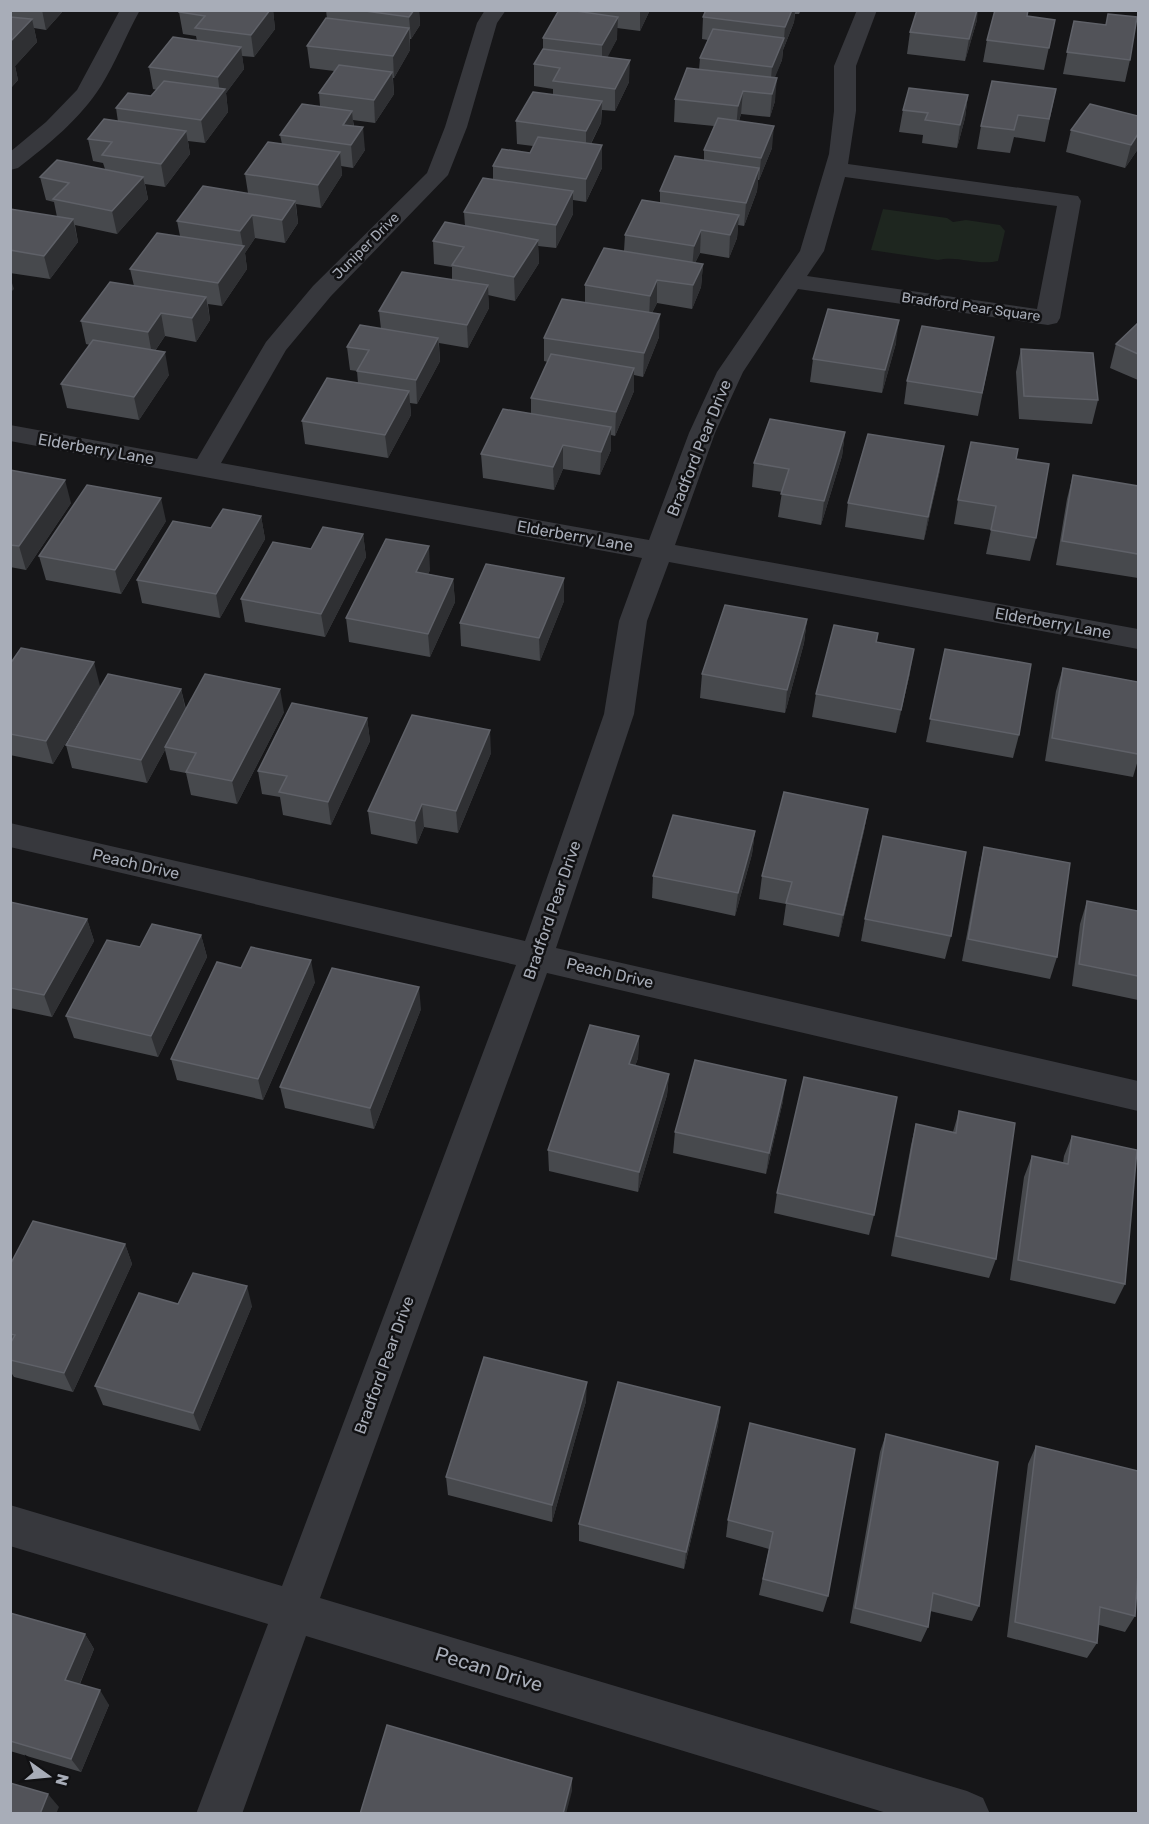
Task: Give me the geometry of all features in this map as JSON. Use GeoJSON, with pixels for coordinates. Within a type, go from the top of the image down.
{"type":"FeatureCollection","features":[{"type":"Feature","properties":{"kind":"street"},"geometry":{"type":"LineString","coordinates":[[10,163],[42,139],[91,86],[113,36],[130,10]]}},
{"type":"Feature","properties":{"kind":"street","name":"Juniper Drive"},"geometry":{"type":"LineString","coordinates":[[205,468],[275,347],[322,291],[437,175],[456,127],[487,23],[496,10]]}},
{"type":"Feature","properties":{"kind":"street","name":"Bradford Pear Drive"},"geometry":{"type":"LineString","coordinates":[[219,1814],[292,1610],[536,956],[619,714],[633,621],[702,433],[730,372],[812,251],[836,169],[845,111],[845,66],[867,10]]}},
{"type":"Feature","properties":{"kind":"street","name":"Bradford Pear Square"},"geometry":{"type":"LineString","coordinates":[[792,281],[1048,318],[1070,201],[836,169]]}},
{"type":"Feature","properties":{"kind":"street","name":"Elderberry Lane"},"geometry":{"type":"LineString","coordinates":[[10,433],[1138,639]]}},
{"type":"Feature","properties":{"kind":"street","name":"Peach Drive"},"geometry":{"type":"LineString","coordinates":[[10,835],[1138,1096]]}},
{"type":"Feature","properties":{"kind":"street","name":"Pecan Drive"},"geometry":{"type":"LineString","coordinates":[[10,1525],[967,1814]]}},
{"type":"Feature","properties":{"kind":"shaded area"},"geometry":{"type":"Polygon","coordinates":[[[883,209],[947,218],[953,222],[966,220],[1000,225],[1005,231],[998,261],[938,260],[871,250],[883,209]]]}},
{"type":"Feature","properties":{"kind":"building"},"geometry":{"type":"Polygon","coordinates":[[[180,10],[270,10],[251,35],[195,28],[205,16],[179,12],[180,10]]]}},
{"type":"Feature","properties":{"kind":"building"},"geometry":{"type":"Polygon","coordinates":[[[358,10],[414,10],[409,17],[358,10]]]}},
{"type":"Feature","properties":{"kind":"building"},"geometry":{"type":"Polygon","coordinates":[[[559,10],[618,17],[602,45],[543,38],[559,10]]]}},
{"type":"Feature","properties":{"kind":"building"},"geometry":{"type":"Polygon","coordinates":[[[706,10],[792,10],[785,27],[703,17],[706,10]]]}},
{"type":"Feature","properties":{"kind":"building"},"geometry":{"type":"Polygon","coordinates":[[[917,10],[977,10],[969,39],[910,32],[917,10]]]}},
{"type":"Feature","properties":{"kind":"building"},"geometry":{"type":"Polygon","coordinates":[[[995,10],[1028,10],[1027,16],[1055,20],[1049,48],[987,40],[995,10]]]}},
{"type":"Feature","properties":{"kind":"building"},"geometry":{"type":"Polygon","coordinates":[[[1108,14],[1137,17],[1130,60],[1067,52],[1074,21],[1106,25],[1108,14]]]}},
{"type":"Feature","properties":{"kind":"building"},"geometry":{"type":"Polygon","coordinates":[[[10,17],[32,19],[10,42],[10,17]]]}},
{"type":"Feature","properties":{"kind":"building"},"geometry":{"type":"Polygon","coordinates":[[[326,18],[409,28],[393,56],[307,46],[326,18]]]}},
{"type":"Feature","properties":{"kind":"building"},"geometry":{"type":"Polygon","coordinates":[[[713,29],[784,38],[772,67],[700,58],[713,29]]]}},
{"type":"Feature","properties":{"kind":"building"},"geometry":{"type":"Polygon","coordinates":[[[173,37],[241,47],[218,77],[149,67],[173,37]]]}},
{"type":"Feature","properties":{"kind":"building"},"geometry":{"type":"Polygon","coordinates":[[[543,49],[630,60],[615,89],[553,81],[560,68],[534,64],[543,49]]]}},
{"type":"Feature","properties":{"kind":"building"},"geometry":{"type":"Polygon","coordinates":[[[339,65],[392,72],[374,100],[319,93],[339,65]]]}},
{"type":"Feature","properties":{"kind":"building"},"geometry":{"type":"Polygon","coordinates":[[[687,68],[777,78],[772,94],[743,91],[738,106],[675,99],[687,68]]]}},
{"type":"Feature","properties":{"kind":"building"},"geometry":{"type":"Polygon","coordinates":[[[164,81],[225,89],[201,120],[116,108],[128,93],[151,96],[164,81]]]}},
{"type":"Feature","properties":{"kind":"building"},"geometry":{"type":"Polygon","coordinates":[[[992,81],[1056,89],[1049,119],[1018,115],[1014,130],[981,126],[992,81]]]}},
{"type":"Feature","properties":{"kind":"building"},"geometry":{"type":"Polygon","coordinates":[[[909,88],[968,95],[960,125],[925,120],[928,113],[903,110],[909,88]]]}},
{"type":"Feature","properties":{"kind":"building"},"geometry":{"type":"Polygon","coordinates":[[[533,92],[602,101],[586,131],[516,121],[533,92]]]}},
{"type":"Feature","properties":{"kind":"building"},"geometry":{"type":"Polygon","coordinates":[[[302,104],[352,111],[343,125],[363,127],[351,145],[280,135],[302,104]]]}},
{"type":"Feature","properties":{"kind":"building"},"geometry":{"type":"Polygon","coordinates":[[[1090,104],[1138,116],[1138,134],[1131,145],[1071,130],[1090,104]]]}},
{"type":"Feature","properties":{"kind":"building"},"geometry":{"type":"Polygon","coordinates":[[[718,118],[774,126],[761,158],[704,150],[718,118]]]}},
{"type":"Feature","properties":{"kind":"building"},"geometry":{"type":"Polygon","coordinates":[[[104,119],[186,131],[161,164],[102,155],[112,142],[88,139],[104,119]]]}},
{"type":"Feature","properties":{"kind":"building"},"geometry":{"type":"Polygon","coordinates":[[[538,137],[602,145],[586,179],[493,166],[502,149],[530,153],[538,137]]]}},
{"type":"Feature","properties":{"kind":"building"},"geometry":{"type":"Polygon","coordinates":[[[268,142],[340,152],[318,185],[245,174],[268,142]]]}},
{"type":"Feature","properties":{"kind":"building"},"geometry":{"type":"Polygon","coordinates":[[[675,156],[759,168],[746,203],[660,191],[675,156]]]}},
{"type":"Feature","properties":{"kind":"building"},"geometry":{"type":"Polygon","coordinates":[[[57,160],[143,177],[112,211],[53,199],[69,183],[40,177],[57,160]]]}},
{"type":"Feature","properties":{"kind":"building"},"geometry":{"type":"Polygon","coordinates":[[[483,178],[573,191],[556,225],[464,212],[483,178]]]}},
{"type":"Feature","properties":{"kind":"building"},"geometry":{"type":"Polygon","coordinates":[[[203,186],[295,201],[282,220],[252,215],[240,231],[177,221],[203,186]]]}},
{"type":"Feature","properties":{"kind":"building"},"geometry":{"type":"Polygon","coordinates":[[[642,200],[739,215],[730,235],[701,230],[694,246],[625,235],[642,200]]]}},
{"type":"Feature","properties":{"kind":"building"},"geometry":{"type":"Polygon","coordinates":[[[10,209],[73,219],[44,256],[10,250],[10,209]]]}},
{"type":"Feature","properties":{"kind":"building"},"geometry":{"type":"Polygon","coordinates":[[[445,222],[538,240],[514,277],[452,265],[464,247],[433,241],[445,222]]]}},
{"type":"Feature","properties":{"kind":"building"},"geometry":{"type":"Polygon","coordinates":[[[157,233],[244,246],[218,283],[130,269],[157,233]]]}},
{"type":"Feature","properties":{"kind":"building"},"geometry":{"type":"Polygon","coordinates":[[[604,248],[703,264],[693,285],[657,280],[650,296],[585,285],[604,248]]]}},
{"type":"Feature","properties":{"kind":"building"},"geometry":{"type":"Polygon","coordinates":[[[402,272],[488,285],[467,325],[379,311],[402,272]]]}},
{"type":"Feature","properties":{"kind":"building"},"geometry":{"type":"Polygon","coordinates":[[[110,282],[206,297],[192,318],[161,313],[148,332],[81,321],[110,282]]]}},
{"type":"Feature","properties":{"kind":"building"},"geometry":{"type":"Polygon","coordinates":[[[562,299],[660,314],[644,353],[544,338],[562,299]]]}},
{"type":"Feature","properties":{"kind":"building"},"geometry":{"type":"Polygon","coordinates":[[[828,309],[899,320],[885,370],[813,359],[828,309]]]}},
{"type":"Feature","properties":{"kind":"building"},"geometry":{"type":"Polygon","coordinates":[[[1138,323],[1138,354],[1116,344],[1138,323]]]}},
{"type":"Feature","properties":{"kind":"building"},"geometry":{"type":"Polygon","coordinates":[[[360,325],[438,338],[416,380],[357,371],[369,350],[347,347],[360,325]]]}},
{"type":"Feature","properties":{"kind":"building"},"geometry":{"type":"Polygon","coordinates":[[[922,326],[994,337],[982,393],[907,381],[922,326]]]}},
{"type":"Feature","properties":{"kind":"building"},"geometry":{"type":"Polygon","coordinates":[[[93,340],[165,352],[134,397],[61,384],[93,340]]]}},
{"type":"Feature","properties":{"kind":"building"},"geometry":{"type":"Polygon","coordinates":[[[1021,349],[1093,353],[1098,400],[1024,396],[1021,349]]]}},
{"type":"Feature","properties":{"kind":"building"},"geometry":{"type":"Polygon","coordinates":[[[551,354],[634,368],[616,412],[531,398],[551,354]]]}},
{"type":"Feature","properties":{"kind":"building"},"geometry":{"type":"Polygon","coordinates":[[[327,378],[409,391],[385,435],[302,421],[327,378]]]}},
{"type":"Feature","properties":{"kind":"building"},"geometry":{"type":"Polygon","coordinates":[[[503,409],[611,427],[601,452],[563,445],[553,467],[481,454],[503,409]]]}},
{"type":"Feature","properties":{"kind":"building"},"geometry":{"type":"Polygon","coordinates":[[[770,419],[845,432],[824,501],[781,494],[789,469],[754,463],[770,419]]]}},
{"type":"Feature","properties":{"kind":"building"},"geometry":{"type":"Polygon","coordinates":[[[868,434],[944,446],[928,517],[848,503],[868,434]]]}},
{"type":"Feature","properties":{"kind":"building"},"geometry":{"type":"Polygon","coordinates":[[[971,442],[1018,449],[1016,459],[1049,464],[1036,538],[991,530],[996,506],[958,500],[971,442]]]}},
{"type":"Feature","properties":{"kind":"building"},"geometry":{"type":"Polygon","coordinates":[[[10,470],[65,480],[19,546],[10,545],[10,470]]]}},
{"type":"Feature","properties":{"kind":"building"},"geometry":{"type":"Polygon","coordinates":[[[1073,475],[1138,486],[1138,554],[1062,541],[1073,475]]]}},
{"type":"Feature","properties":{"kind":"building"},"geometry":{"type":"Polygon","coordinates":[[[87,485],[161,498],[115,570],[39,556],[87,485]]]}},
{"type":"Feature","properties":{"kind":"building"},"geometry":{"type":"Polygon","coordinates":[[[223,509],[261,516],[216,594],[137,580],[173,521],[211,528],[223,509]]]}},
{"type":"Feature","properties":{"kind":"building"},"geometry":{"type":"Polygon","coordinates":[[[323,527],[363,534],[321,614],[241,599],[273,542],[311,549],[323,527]]]}},
{"type":"Feature","properties":{"kind":"building"},"geometry":{"type":"Polygon","coordinates":[[[386,539],[429,546],[416,572],[453,579],[428,634],[346,618],[386,539]]]}},
{"type":"Feature","properties":{"kind":"building"},"geometry":{"type":"Polygon","coordinates":[[[486,564],[564,578],[539,638],[460,623],[486,564]]]}},
{"type":"Feature","properties":{"kind":"building"},"geometry":{"type":"Polygon","coordinates":[[[725,605],[807,619],[787,690],[702,674],[725,605]]]}},
{"type":"Feature","properties":{"kind":"building"},"geometry":{"type":"Polygon","coordinates":[[[834,625],[878,633],[876,642],[914,649],[901,710],[816,694],[834,625]]]}},
{"type":"Feature","properties":{"kind":"building"},"geometry":{"type":"Polygon","coordinates":[[[21,648],[94,662],[46,741],[10,734],[10,664],[21,648]]]}},
{"type":"Feature","properties":{"kind":"building"},"geometry":{"type":"Polygon","coordinates":[[[945,649],[1031,664],[1019,735],[930,719],[945,649]]]}},
{"type":"Feature","properties":{"kind":"building"},"geometry":{"type":"Polygon","coordinates":[[[1063,668],[1138,682],[1138,754],[1052,738],[1063,668]]]}},
{"type":"Feature","properties":{"kind":"building"},"geometry":{"type":"Polygon","coordinates":[[[108,674],[181,689],[141,760],[66,745],[108,674]]]}},
{"type":"Feature","properties":{"kind":"building"},"geometry":{"type":"Polygon","coordinates":[[[205,674],[280,689],[232,781],[186,772],[196,753],[165,747],[205,674]]]}},
{"type":"Feature","properties":{"kind":"building"},"geometry":{"type":"Polygon","coordinates":[[[292,703],[367,718],[328,802],[279,792],[287,776],[258,771],[292,703]]]}},
{"type":"Feature","properties":{"kind":"building"},"geometry":{"type":"Polygon","coordinates":[[[412,715],[490,730],[456,811],[422,804],[415,821],[368,811],[412,715]]]}},
{"type":"Feature","properties":{"kind":"building"},"geometry":{"type":"Polygon","coordinates":[[[784,792],[868,809],[843,915],[786,903],[792,882],[762,876],[784,792]]]}},
{"type":"Feature","properties":{"kind":"building"},"geometry":{"type":"Polygon","coordinates":[[[673,815],[755,831],[738,893],[653,876],[673,815]]]}},
{"type":"Feature","properties":{"kind":"building"},"geometry":{"type":"Polygon","coordinates":[[[883,836],[966,852],[951,936],[865,919],[883,836]]]}},
{"type":"Feature","properties":{"kind":"building"},"geometry":{"type":"Polygon","coordinates":[[[984,847],[1070,863],[1057,957],[968,939],[984,847]]]}},
{"type":"Feature","properties":{"kind":"building"},"geometry":{"type":"Polygon","coordinates":[[[1087,901],[1138,911],[1138,976],[1079,964],[1087,901]]]}},
{"type":"Feature","properties":{"kind":"building"},"geometry":{"type":"Polygon","coordinates":[[[10,902],[87,919],[44,995],[10,988],[10,902]]]}},
{"type":"Feature","properties":{"kind":"building"},"geometry":{"type":"Polygon","coordinates":[[[152,924],[201,935],[151,1036],[66,1016],[107,940],[140,947],[152,924]]]}},
{"type":"Feature","properties":{"kind":"building"},"geometry":{"type":"Polygon","coordinates":[[[251,947],[311,960],[258,1079],[171,1059],[217,962],[241,968],[251,947]]]}},
{"type":"Feature","properties":{"kind":"building"},"geometry":{"type":"Polygon","coordinates":[[[332,968],[419,987],[370,1108],[280,1087],[332,968]]]}},
{"type":"Feature","properties":{"kind":"building"},"geometry":{"type":"Polygon","coordinates":[[[590,1025],[639,1036],[629,1064],[669,1074],[639,1172],[548,1150],[590,1025]]]}},
{"type":"Feature","properties":{"kind":"building"},"geometry":{"type":"Polygon","coordinates":[[[695,1060],[786,1080],[769,1153],[675,1132],[695,1060]]]}},
{"type":"Feature","properties":{"kind":"building"},"geometry":{"type":"Polygon","coordinates":[[[804,1077],[897,1097],[874,1215],[777,1193],[804,1077]]]}},
{"type":"Feature","properties":{"kind":"building"},"geometry":{"type":"Polygon","coordinates":[[[959,1111],[1015,1123],[996,1259],[896,1236],[916,1124],[956,1133],[959,1111]]]}},
{"type":"Feature","properties":{"kind":"building"},"geometry":{"type":"Polygon","coordinates":[[[1072,1136],[1137,1150],[1125,1284],[1018,1260],[1032,1156],[1068,1164],[1072,1136]]]}},
{"type":"Feature","properties":{"kind":"building"},"geometry":{"type":"Polygon","coordinates":[[[33,1221],[125,1244],[64,1373],[10,1360],[10,1344],[15,1335],[10,1334],[10,1265],[33,1221]]]}},
{"type":"Feature","properties":{"kind":"building"},"geometry":{"type":"Polygon","coordinates":[[[193,1273],[247,1286],[193,1413],[95,1386],[139,1293],[178,1304],[193,1273]]]}},
{"type":"Feature","properties":{"kind":"building"},"geometry":{"type":"Polygon","coordinates":[[[484,1357],[587,1382],[552,1505],[446,1477],[484,1357]]]}},
{"type":"Feature","properties":{"kind":"building"},"geometry":{"type":"Polygon","coordinates":[[[618,1382],[720,1407],[686,1552],[579,1524],[618,1382]]]}},
{"type":"Feature","properties":{"kind":"building"},"geometry":{"type":"Polygon","coordinates":[[[750,1423],[855,1449],[828,1596],[763,1579],[773,1532],[728,1520],[750,1423]]]}},
{"type":"Feature","properties":{"kind":"building"},"geometry":{"type":"Polygon","coordinates":[[[886,1434],[998,1462],[979,1606],[933,1593],[928,1627],[855,1608],[886,1434]]]}},
{"type":"Feature","properties":{"kind":"building"},"geometry":{"type":"Polygon","coordinates":[[[1036,1446],[1138,1471],[1138,1574],[1135,1616],[1100,1607],[1097,1643],[1015,1622],[1036,1446]]]}},
{"type":"Feature","properties":{"kind":"building"},"geometry":{"type":"Polygon","coordinates":[[[10,1613],[85,1634],[65,1680],[100,1690],[71,1759],[10,1741],[10,1613]]]}},
{"type":"Feature","properties":{"kind":"building"},"geometry":{"type":"Polygon","coordinates":[[[387,1725],[572,1778],[563,1814],[360,1814],[387,1725]]]}},
{"type":"Feature","properties":{"kind":"building"},"geometry":{"type":"Polygon","coordinates":[[[10,1783],[48,1794],[40,1814],[10,1814],[10,1783]]]}}]}
